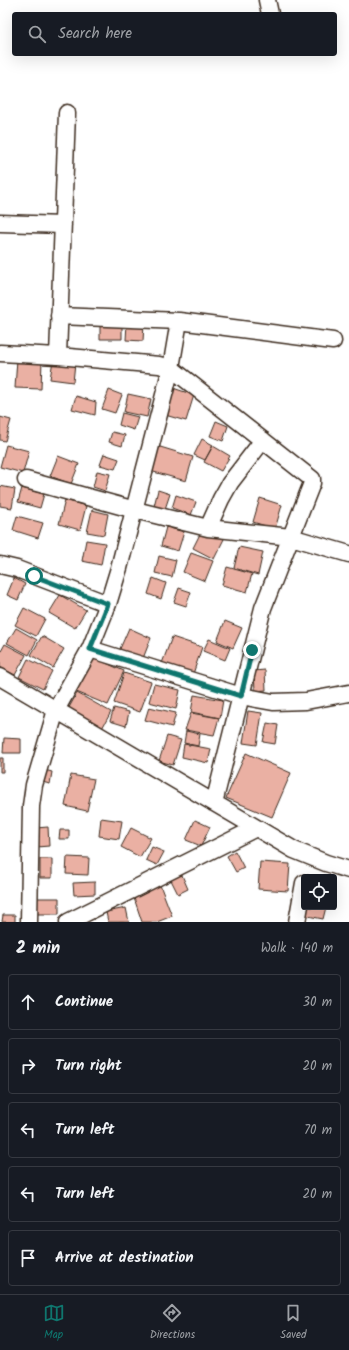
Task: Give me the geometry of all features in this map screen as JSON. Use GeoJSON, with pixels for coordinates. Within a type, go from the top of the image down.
{"type":"FeatureCollection","features":[{"type":"Feature","properties":{"kind":"street"},"geometry":{"type":"LineString","coordinates":[[267,0],[270,12]]}},
{"type":"Feature","properties":{"kind":"street"},"geometry":{"type":"LineString","coordinates":[[58,356],[67,114]]}},
{"type":"Feature","properties":{"kind":"street"},"geometry":{"type":"LineString","coordinates":[[0,223],[63,225]]}},
{"type":"Feature","properties":{"kind":"street"},"geometry":{"type":"LineString","coordinates":[[59,316],[179,321],[333,342]]}},
{"type":"Feature","properties":{"kind":"street"},"geometry":{"type":"LineString","coordinates":[[29,922],[31,806],[34,785],[56,710],[90,649],[108,604],[135,510],[171,368],[179,321]]}},
{"type":"Feature","properties":{"kind":"street"},"geometry":{"type":"LineString","coordinates":[[0,353],[58,356],[159,365],[171,368],[311,478],[312,481],[263,608],[214,803]]}},
{"type":"Feature","properties":{"kind":"street"},"geometry":{"type":"LineString","coordinates":[[208,528],[230,483],[263,440]]}},
{"type":"Feature","properties":{"kind":"street"},"geometry":{"type":"LineString","coordinates":[[26,480],[135,510],[208,528],[291,537],[349,554]]}},
{"type":"Feature","properties":{"kind":"street"},"geometry":{"type":"LineString","coordinates":[[0,565],[17,569],[108,604]]}},
{"type":"Feature","properties":{"kind":"street"},"geometry":{"type":"LineString","coordinates":[[90,649],[241,696],[273,702],[291,702],[349,693]]}},
{"type":"Feature","properties":{"kind":"street"},"geometry":{"type":"LineString","coordinates":[[0,678],[294,850],[326,863],[349,870]]}},
{"type":"Feature","properties":{"kind":"street"},"geometry":{"type":"LineString","coordinates":[[68,922],[256,828]]}},
{"type":"Feature","properties":{"kind":"street"},"geometry":{"type":"LineString","coordinates":[[306,874],[309,856]]}},
{"type":"Feature","properties":{"kind":"street"},"geometry":{"type":"LineString","coordinates":[[297,922],[301,900]]}},
{"type":"Feature","properties":{"kind":"building"},"geometry":{"type":"Polygon","coordinates":[[[100,321],[122,322],[122,339],[100,339],[100,321]]]}},
{"type":"Feature","properties":{"kind":"building"},"geometry":{"type":"Polygon","coordinates":[[[127,323],[144,324],[143,341],[126,340],[127,323]]]}},
{"type":"Feature","properties":{"kind":"building"},"geometry":{"type":"Polygon","coordinates":[[[17,359],[42,360],[41,389],[15,388],[17,359]]]}},
{"type":"Feature","properties":{"kind":"building"},"geometry":{"type":"Polygon","coordinates":[[[53,360],[75,363],[73,382],[50,379],[53,360]]]}},
{"type":"Feature","properties":{"kind":"building"},"geometry":{"type":"Polygon","coordinates":[[[173,388],[194,395],[186,421],[165,415],[173,388]]]}},
{"type":"Feature","properties":{"kind":"building"},"geometry":{"type":"Polygon","coordinates":[[[109,390],[122,395],[115,413],[102,409],[109,390]]]}},
{"type":"Feature","properties":{"kind":"building"},"geometry":{"type":"Polygon","coordinates":[[[128,394],[151,399],[147,417],[124,412],[128,394]]]}},
{"type":"Feature","properties":{"kind":"building"},"geometry":{"type":"Polygon","coordinates":[[[76,396],[96,402],[95,415],[72,409],[76,396]]]}},
{"type":"Feature","properties":{"kind":"building"},"geometry":{"type":"Polygon","coordinates":[[[122,413],[138,417],[134,430],[119,425],[122,413]]]}},
{"type":"Feature","properties":{"kind":"building"},"geometry":{"type":"Polygon","coordinates":[[[0,417],[11,420],[5,441],[0,440],[0,417]]]}},
{"type":"Feature","properties":{"kind":"building"},"geometry":{"type":"Polygon","coordinates":[[[216,421],[228,426],[223,441],[210,436],[216,421]]]}},
{"type":"Feature","properties":{"kind":"building"},"geometry":{"type":"Polygon","coordinates":[[[112,432],[125,435],[122,446],[109,442],[112,432]]]}},
{"type":"Feature","properties":{"kind":"building"},"geometry":{"type":"Polygon","coordinates":[[[202,439],[213,445],[205,460],[194,455],[202,439]]]}},
{"type":"Feature","properties":{"kind":"building"},"geometry":{"type":"Polygon","coordinates":[[[6,445],[29,451],[23,473],[0,467],[6,445]]]}},
{"type":"Feature","properties":{"kind":"building"},"geometry":{"type":"Polygon","coordinates":[[[157,446],[193,457],[186,481],[150,471],[157,446]]]}},
{"type":"Feature","properties":{"kind":"building"},"geometry":{"type":"Polygon","coordinates":[[[213,446],[230,456],[221,471],[204,462],[213,446]]]}},
{"type":"Feature","properties":{"kind":"building"},"geometry":{"type":"Polygon","coordinates":[[[104,454],[119,459],[115,469],[100,465],[104,454]]]}},
{"type":"Feature","properties":{"kind":"building"},"geometry":{"type":"Polygon","coordinates":[[[58,456],[79,464],[71,484],[50,476],[58,456]]]}},
{"type":"Feature","properties":{"kind":"building"},"geometry":{"type":"Polygon","coordinates":[[[97,471],[110,474],[105,491],[93,487],[97,471]]]}},
{"type":"Feature","properties":{"kind":"building"},"geometry":{"type":"Polygon","coordinates":[[[0,486],[15,489],[12,508],[0,506],[0,486]]]}},
{"type":"Feature","properties":{"kind":"building"},"geometry":{"type":"Polygon","coordinates":[[[22,488],[44,494],[40,508],[18,502],[22,488]]]}},
{"type":"Feature","properties":{"kind":"building"},"geometry":{"type":"Polygon","coordinates":[[[158,490],[170,494],[165,509],[154,506],[158,490]]]}},
{"type":"Feature","properties":{"kind":"building"},"geometry":{"type":"Polygon","coordinates":[[[176,495],[196,502],[191,515],[172,508],[176,495]]]}},
{"type":"Feature","properties":{"kind":"building"},"geometry":{"type":"Polygon","coordinates":[[[260,498],[282,505],[275,529],[253,522],[260,498]]]}},
{"type":"Feature","properties":{"kind":"building"},"geometry":{"type":"Polygon","coordinates":[[[65,500],[86,506],[80,530],[59,524],[65,500]]]}},
{"type":"Feature","properties":{"kind":"building"},"geometry":{"type":"Polygon","coordinates":[[[92,510],[108,514],[104,535],[87,532],[92,510]]]}},
{"type":"Feature","properties":{"kind":"building"},"geometry":{"type":"Polygon","coordinates":[[[17,516],[43,523],[38,538],[13,530],[17,516]]]}},
{"type":"Feature","properties":{"kind":"building"},"geometry":{"type":"Polygon","coordinates":[[[166,527],[184,532],[178,551],[161,546],[166,527]]]}},
{"type":"Feature","properties":{"kind":"building"},"geometry":{"type":"Polygon","coordinates":[[[203,528],[224,539],[214,559],[193,548],[203,528]]]}},
{"type":"Feature","properties":{"kind":"building"},"geometry":{"type":"Polygon","coordinates":[[[86,540],[105,543],[101,565],[82,561],[86,540]]]}},
{"type":"Feature","properties":{"kind":"building"},"geometry":{"type":"Polygon","coordinates":[[[239,547],[263,552],[258,575],[234,568],[239,547]]]}},
{"type":"Feature","properties":{"kind":"building"},"geometry":{"type":"Polygon","coordinates":[[[191,553],[213,561],[205,581],[183,572],[191,553]]]}},
{"type":"Feature","properties":{"kind":"building"},"geometry":{"type":"Polygon","coordinates":[[[159,556],[176,560],[172,577],[155,573],[159,556]]]}},
{"type":"Feature","properties":{"kind":"building"},"geometry":{"type":"Polygon","coordinates":[[[227,567],[252,574],[247,592],[222,585],[227,567]]]}},
{"type":"Feature","properties":{"kind":"building"},"geometry":{"type":"Polygon","coordinates":[[[14,578],[25,584],[18,600],[7,595],[14,578]]]}},
{"type":"Feature","properties":{"kind":"building"},"geometry":{"type":"Polygon","coordinates":[[[153,578],[166,583],[161,599],[148,594],[153,578]]]}},
{"type":"Feature","properties":{"kind":"building"},"geometry":{"type":"Polygon","coordinates":[[[179,588],[191,592],[186,606],[174,602],[179,588]]]}},
{"type":"Feature","properties":{"kind":"building"},"geometry":{"type":"Polygon","coordinates":[[[60,595],[86,610],[75,628],[49,613],[60,595]]]}},
{"type":"Feature","properties":{"kind":"building"},"geometry":{"type":"Polygon","coordinates":[[[24,608],[45,619],[36,636],[15,625],[24,608]]]}},
{"type":"Feature","properties":{"kind":"building"},"geometry":{"type":"Polygon","coordinates":[[[225,621],[242,628],[233,648],[217,641],[225,621]]]}},
{"type":"Feature","properties":{"kind":"building"},"geometry":{"type":"Polygon","coordinates":[[[16,628],[37,640],[29,655],[7,643],[16,628]]]}},
{"type":"Feature","properties":{"kind":"building"},"geometry":{"type":"Polygon","coordinates":[[[129,628],[151,638],[142,661],[119,651],[129,628]]]}},
{"type":"Feature","properties":{"kind":"building"},"geometry":{"type":"Polygon","coordinates":[[[42,636],[64,649],[53,668],[31,655],[42,636]]]}},
{"type":"Feature","properties":{"kind":"building"},"geometry":{"type":"Polygon","coordinates":[[[172,637],[202,647],[192,677],[161,666],[172,637]]]}},
{"type":"Feature","properties":{"kind":"building"},"geometry":{"type":"Polygon","coordinates":[[[209,639],[230,648],[225,660],[203,651],[209,639]]]}},
{"type":"Feature","properties":{"kind":"building"},"geometry":{"type":"Polygon","coordinates":[[[5,644],[26,655],[15,675],[0,667],[0,653],[5,644]]]}},
{"type":"Feature","properties":{"kind":"building"},"geometry":{"type":"Polygon","coordinates":[[[90,656],[124,671],[108,705],[74,691],[90,656]]]}},
{"type":"Feature","properties":{"kind":"building"},"geometry":{"type":"Polygon","coordinates":[[[28,659],[52,671],[43,689],[19,677],[28,659]]]}},
{"type":"Feature","properties":{"kind":"building"},"geometry":{"type":"Polygon","coordinates":[[[265,670],[266,690],[255,691],[254,671],[265,670]]]}},
{"type":"Feature","properties":{"kind":"building"},"geometry":{"type":"Polygon","coordinates":[[[124,673],[151,682],[140,712],[114,703],[124,673]]]}},
{"type":"Feature","properties":{"kind":"building"},"geometry":{"type":"Polygon","coordinates":[[[154,684],[180,690],[176,709],[149,702],[154,684]]]}},
{"type":"Feature","properties":{"kind":"building"},"geometry":{"type":"Polygon","coordinates":[[[77,693],[111,712],[100,732],[66,713],[77,693]]]}},
{"type":"Feature","properties":{"kind":"building"},"geometry":{"type":"Polygon","coordinates":[[[194,695],[223,700],[220,718],[191,712],[194,695]]]}},
{"type":"Feature","properties":{"kind":"building"},"geometry":{"type":"Polygon","coordinates":[[[149,707],[176,713],[172,727],[145,720],[149,707]]]}},
{"type":"Feature","properties":{"kind":"building"},"geometry":{"type":"Polygon","coordinates":[[[114,708],[129,712],[126,726],[110,721],[114,708]]]}},
{"type":"Feature","properties":{"kind":"building"},"geometry":{"type":"Polygon","coordinates":[[[248,711],[262,713],[257,745],[243,743],[248,711]]]}},
{"type":"Feature","properties":{"kind":"building"},"geometry":{"type":"Polygon","coordinates":[[[191,713],[219,718],[214,735],[185,730],[191,713]]]}},
{"type":"Feature","properties":{"kind":"building"},"geometry":{"type":"Polygon","coordinates":[[[267,723],[278,725],[275,744],[263,742],[267,723]]]}},
{"type":"Feature","properties":{"kind":"building"},"geometry":{"type":"Polygon","coordinates":[[[186,731],[200,734],[198,746],[184,743],[186,731]]]}},
{"type":"Feature","properties":{"kind":"building"},"geometry":{"type":"Polygon","coordinates":[[[167,736],[181,740],[173,765],[159,761],[167,736]]]}},
{"type":"Feature","properties":{"kind":"building"},"geometry":{"type":"Polygon","coordinates":[[[4,738],[21,739],[21,753],[3,753],[4,738]]]}},
{"type":"Feature","properties":{"kind":"building"},"geometry":{"type":"Polygon","coordinates":[[[184,744],[211,749],[208,763],[182,757],[184,744]]]}},
{"type":"Feature","properties":{"kind":"building"},"geometry":{"type":"Polygon","coordinates":[[[246,753],[291,773],[272,817],[226,798],[246,753]]]}},
{"type":"Feature","properties":{"kind":"building"},"geometry":{"type":"Polygon","coordinates":[[[0,758],[3,758],[3,772],[0,772],[0,758]]]}},
{"type":"Feature","properties":{"kind":"building"},"geometry":{"type":"Polygon","coordinates":[[[41,769],[52,772],[50,784],[38,781],[41,769]]]}},
{"type":"Feature","properties":{"kind":"building"},"geometry":{"type":"Polygon","coordinates":[[[71,775],[94,779],[87,811],[65,806],[71,775]]]}},
{"type":"Feature","properties":{"kind":"building"},"geometry":{"type":"Polygon","coordinates":[[[101,818],[122,821],[119,839],[99,836],[101,818]]]}},
{"type":"Feature","properties":{"kind":"building"},"geometry":{"type":"Polygon","coordinates":[[[195,820],[210,827],[201,846],[186,840],[195,820]]]}},
{"type":"Feature","properties":{"kind":"building"},"geometry":{"type":"Polygon","coordinates":[[[48,827],[49,846],[37,847],[36,828],[48,827]]]}},
{"type":"Feature","properties":{"kind":"building"},"geometry":{"type":"Polygon","coordinates":[[[131,828],[151,838],[140,857],[121,847],[131,828]]]}},
{"type":"Feature","properties":{"kind":"building"},"geometry":{"type":"Polygon","coordinates":[[[60,830],[69,830],[69,839],[59,839],[60,830]]]}},
{"type":"Feature","properties":{"kind":"building"},"geometry":{"type":"Polygon","coordinates":[[[152,847],[164,852],[157,865],[146,860],[152,847]]]}},
{"type":"Feature","properties":{"kind":"building"},"geometry":{"type":"Polygon","coordinates":[[[235,851],[244,868],[236,872],[227,856],[235,851]]]}},
{"type":"Feature","properties":{"kind":"building"},"geometry":{"type":"Polygon","coordinates":[[[67,857],[89,858],[88,875],[66,874],[67,857]]]}},
{"type":"Feature","properties":{"kind":"building"},"geometry":{"type":"Polygon","coordinates":[[[40,859],[52,859],[52,878],[40,878],[40,859]]]}},
{"type":"Feature","properties":{"kind":"building"},"geometry":{"type":"Polygon","coordinates":[[[260,862],[290,864],[288,891],[258,889],[260,862]]]}},
{"type":"Feature","properties":{"kind":"building"},"geometry":{"type":"Polygon","coordinates":[[[181,873],[188,889],[178,894],[170,878],[181,873]]]}},
{"type":"Feature","properties":{"kind":"building"},"geometry":{"type":"Polygon","coordinates":[[[95,882],[95,894],[74,895],[73,883],[95,882]]]}},
{"type":"Feature","properties":{"kind":"building"},"geometry":{"type":"Polygon","coordinates":[[[160,885],[172,916],[157,922],[142,922],[133,895],[160,885]]]}},
{"type":"Feature","properties":{"kind":"building"},"geometry":{"type":"Polygon","coordinates":[[[36,898],[59,898],[59,914],[36,914],[36,898]]]}},
{"type":"Feature","properties":{"kind":"building"},"geometry":{"type":"Polygon","coordinates":[[[126,908],[129,922],[108,922],[106,912],[126,908]]]}},
{"type":"Feature","properties":{"kind":"building"},"geometry":{"type":"Polygon","coordinates":[[[304,910],[325,910],[323,919],[303,915],[304,910]]]}},
{"type":"Feature","properties":{"kind":"building"},"geometry":{"type":"Polygon","coordinates":[[[3,915],[15,915],[15,922],[2,922],[3,915]]]}},
{"type":"Feature","properties":{"kind":"route"},"geometry":{"type":"LineString","coordinates":[[34,576],[108,604],[90,649],[241,696],[252,650]]}}]}
